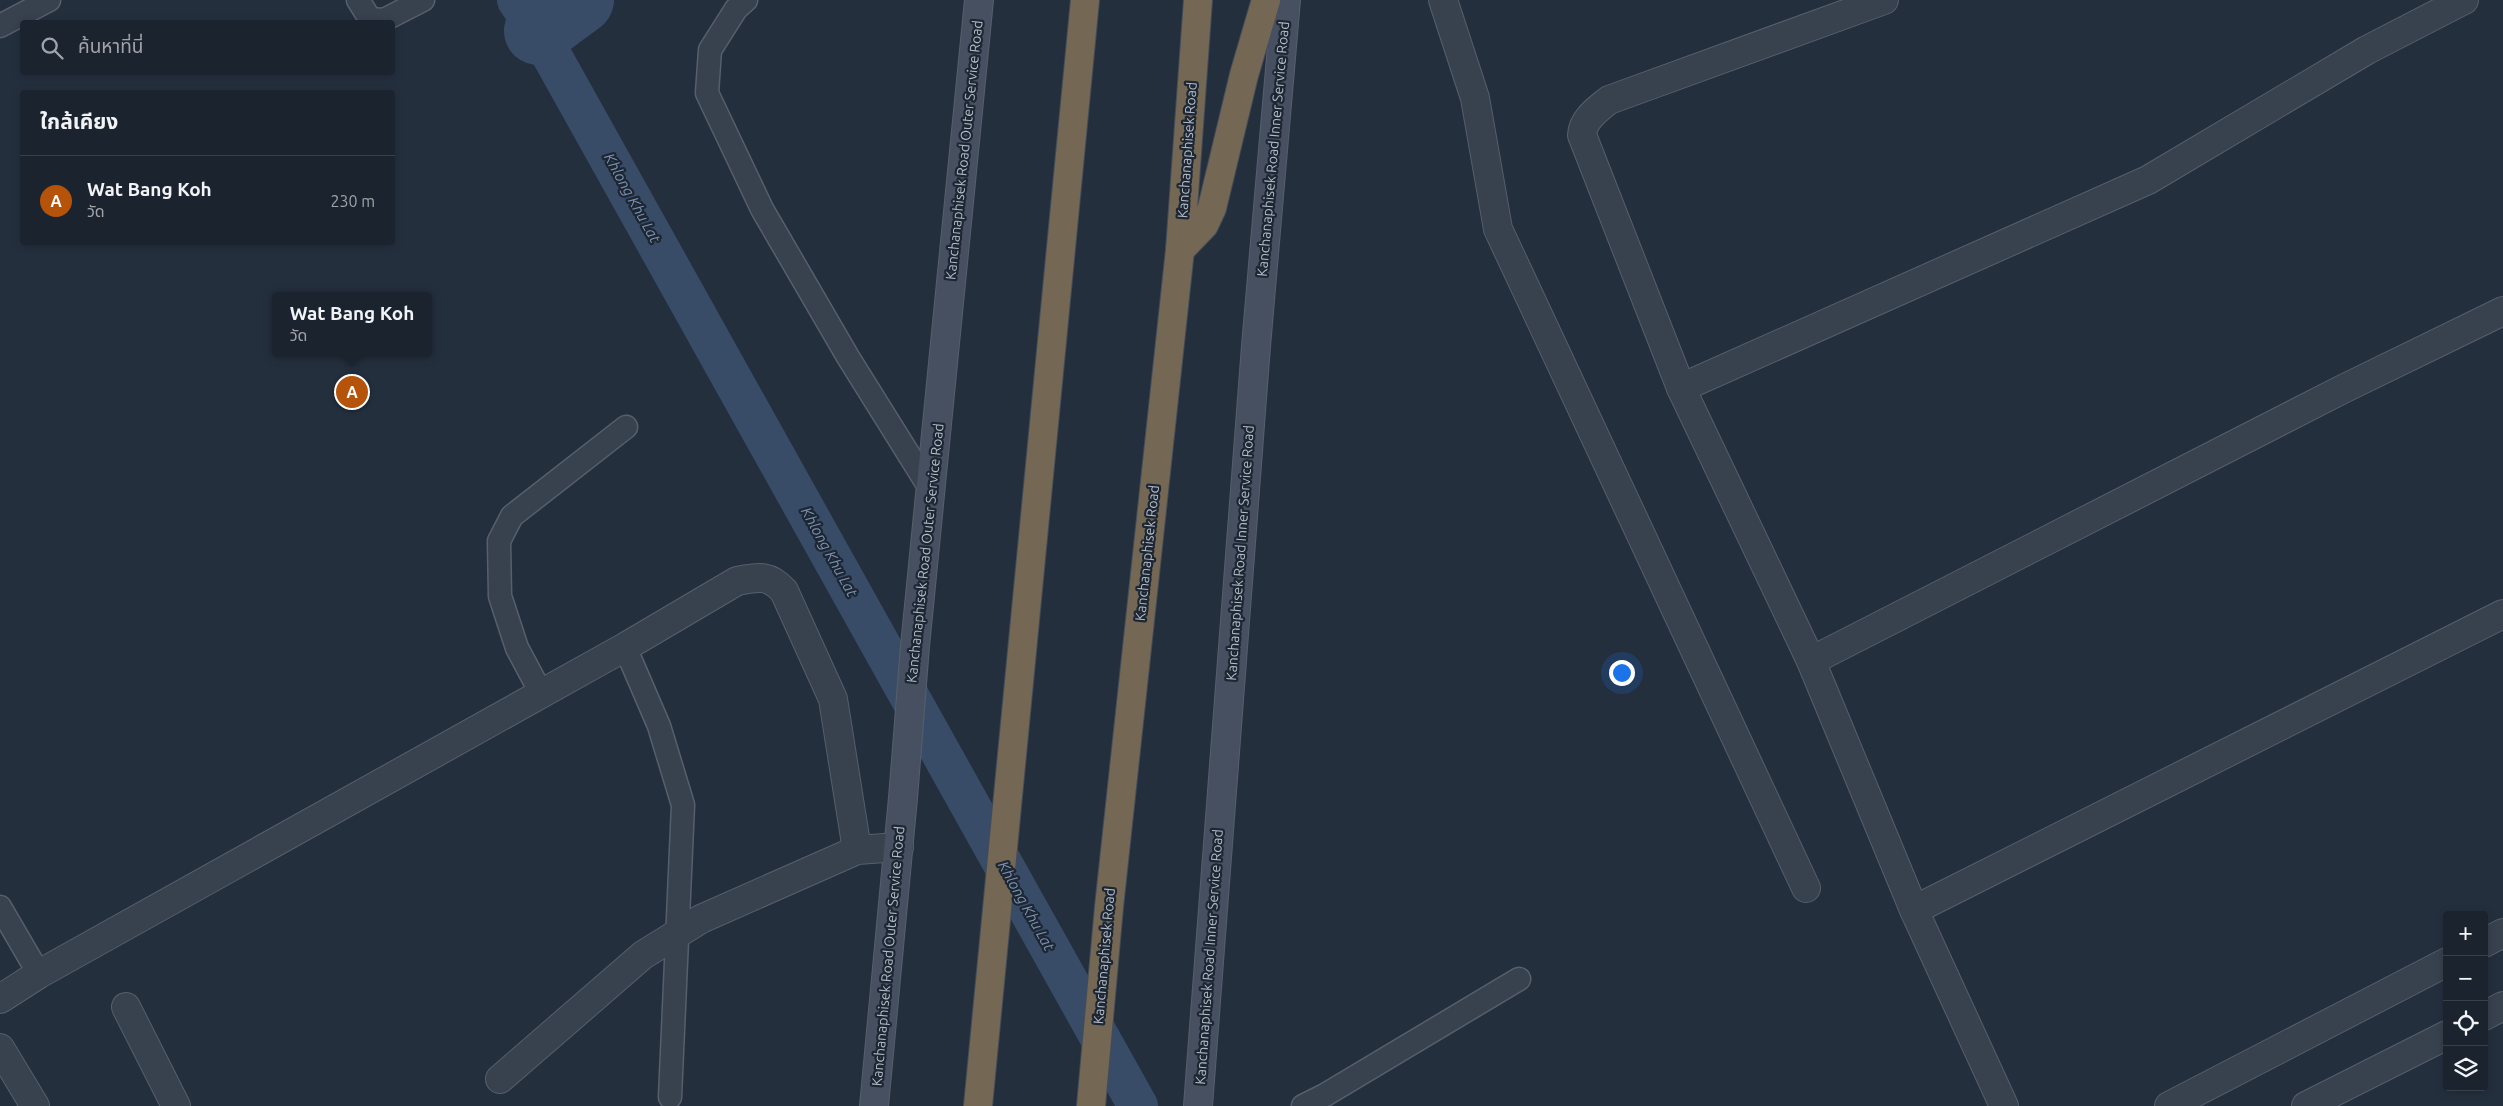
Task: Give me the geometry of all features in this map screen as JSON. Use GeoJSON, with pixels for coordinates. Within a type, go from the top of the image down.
{"type":"FeatureCollection","features":[{"type":"Feature","properties":{"kind":"highway"},"geometry":{"type":"LineString","coordinates":[[978,1106],[1085,0]]}},
{"type":"Feature","properties":{"kind":"highway","name":"Kanchanaphisek Road"},"geometry":{"type":"LineString","coordinates":[[1091,1106],[1108,907],[1180,250],[1198,0]]}},
{"type":"Feature","properties":{"kind":"highway"},"geometry":{"type":"LineString","coordinates":[[1180,250],[1204,226],[1212,208],[1244,75],[1266,0]]}},
{"type":"Feature","properties":{"kind":"main road","name":"Kanchanaphisek Road Outer Service Road"},"geometry":{"type":"LineString","coordinates":[[874,1106],[899,846],[915,646],[979,0]]}},
{"type":"Feature","properties":{"kind":"main road","name":"Kanchanaphisek Road Inner Service Road"},"geometry":{"type":"LineString","coordinates":[[1198,1106],[1256,346],[1286,0]]}},
{"type":"Feature","properties":{"kind":"street"},"geometry":{"type":"LineString","coordinates":[[1443,0],[1475,98],[1498,229],[1806,888]]}},
{"type":"Feature","properties":{"kind":"street"},"geometry":{"type":"LineString","coordinates":[[1884,0],[1609,100],[1595,111],[1582,128],[1583,140],[1681,388],[1811,661],[1914,910],[2004,1106]]}},
{"type":"Feature","properties":{"kind":"street"},"geometry":{"type":"LineString","coordinates":[[1681,388],[2148,180],[2367,50],[2464,0]]}},
{"type":"Feature","properties":{"kind":"street"},"geometry":{"type":"LineString","coordinates":[[1811,661],[2343,389],[2503,311]]}},
{"type":"Feature","properties":{"kind":"street"},"geometry":{"type":"LineString","coordinates":[[0,999],[39,974],[625,647],[737,581],[756,578],[774,580],[784,591],[833,699],[857,850]]}},
{"type":"Feature","properties":{"kind":"street"},"geometry":{"type":"LineString","coordinates":[[1914,910],[2503,614]]}},
{"type":"Feature","properties":{"kind":"street"},"geometry":{"type":"LineString","coordinates":[[500,1079],[643,955],[701,919],[857,850],[899,846]]}},
{"type":"Feature","properties":{"kind":"street"},"geometry":{"type":"LineString","coordinates":[[2488,941],[2503,933]]}},
{"type":"Feature","properties":{"kind":"street"},"geometry":{"type":"LineString","coordinates":[[2169,1106],[2443,964]]}},
{"type":"Feature","properties":{"kind":"street"},"geometry":{"type":"LineString","coordinates":[[2488,1014],[2503,1006]]}},
{"type":"Feature","properties":{"kind":"street"},"geometry":{"type":"LineString","coordinates":[[126,1007],[176,1106]]}},
{"type":"Feature","properties":{"kind":"street"},"geometry":{"type":"LineString","coordinates":[[2306,1106],[2443,1037]]}},
{"type":"Feature","properties":{"kind":"street"},"geometry":{"type":"LineString","coordinates":[[0,1048],[34,1106]]}},
{"type":"Feature","properties":{"kind":"lane"},"geometry":{"type":"LineString","coordinates":[[0,26],[49,0]]}},
{"type":"Feature","properties":{"kind":"lane"},"geometry":{"type":"LineString","coordinates":[[358,0],[370,19],[384,20],[423,0]]}},
{"type":"Feature","properties":{"kind":"lane"},"geometry":{"type":"LineString","coordinates":[[746,0],[736,9],[710,50],[707,94],[762,209],[848,357],[931,490]]}},
{"type":"Feature","properties":{"kind":"lane"},"geometry":{"type":"LineString","coordinates":[[541,693],[517,648],[500,596],[498,541],[512,516],[626,427]]}},
{"type":"Feature","properties":{"kind":"lane"},"geometry":{"type":"LineString","coordinates":[[625,647],[659,726],[683,805],[670,1097]]}},
{"type":"Feature","properties":{"kind":"lane"},"geometry":{"type":"LineString","coordinates":[[0,908],[39,974]]}},
{"type":"Feature","properties":{"kind":"lane"},"geometry":{"type":"LineString","coordinates":[[1302,1106],[1325,1096],[1519,979]]}},
{"type":"Feature","properties":{"kind":"waterway","name":"Khlong Khu Lat"},"geometry":{"type":"LineString","coordinates":[[517,0],[538,31],[1138,1106]]}},
{"type":"Feature","properties":{"kind":"waterway"},"geometry":{"type":"LineString","coordinates":[[538,31],[580,0]]}},
{"type":"Feature","properties":{"kind":"place","name":"Wat Bang Koh"},"geometry":{"type":"Point","coordinates":[352,392]}}]}
